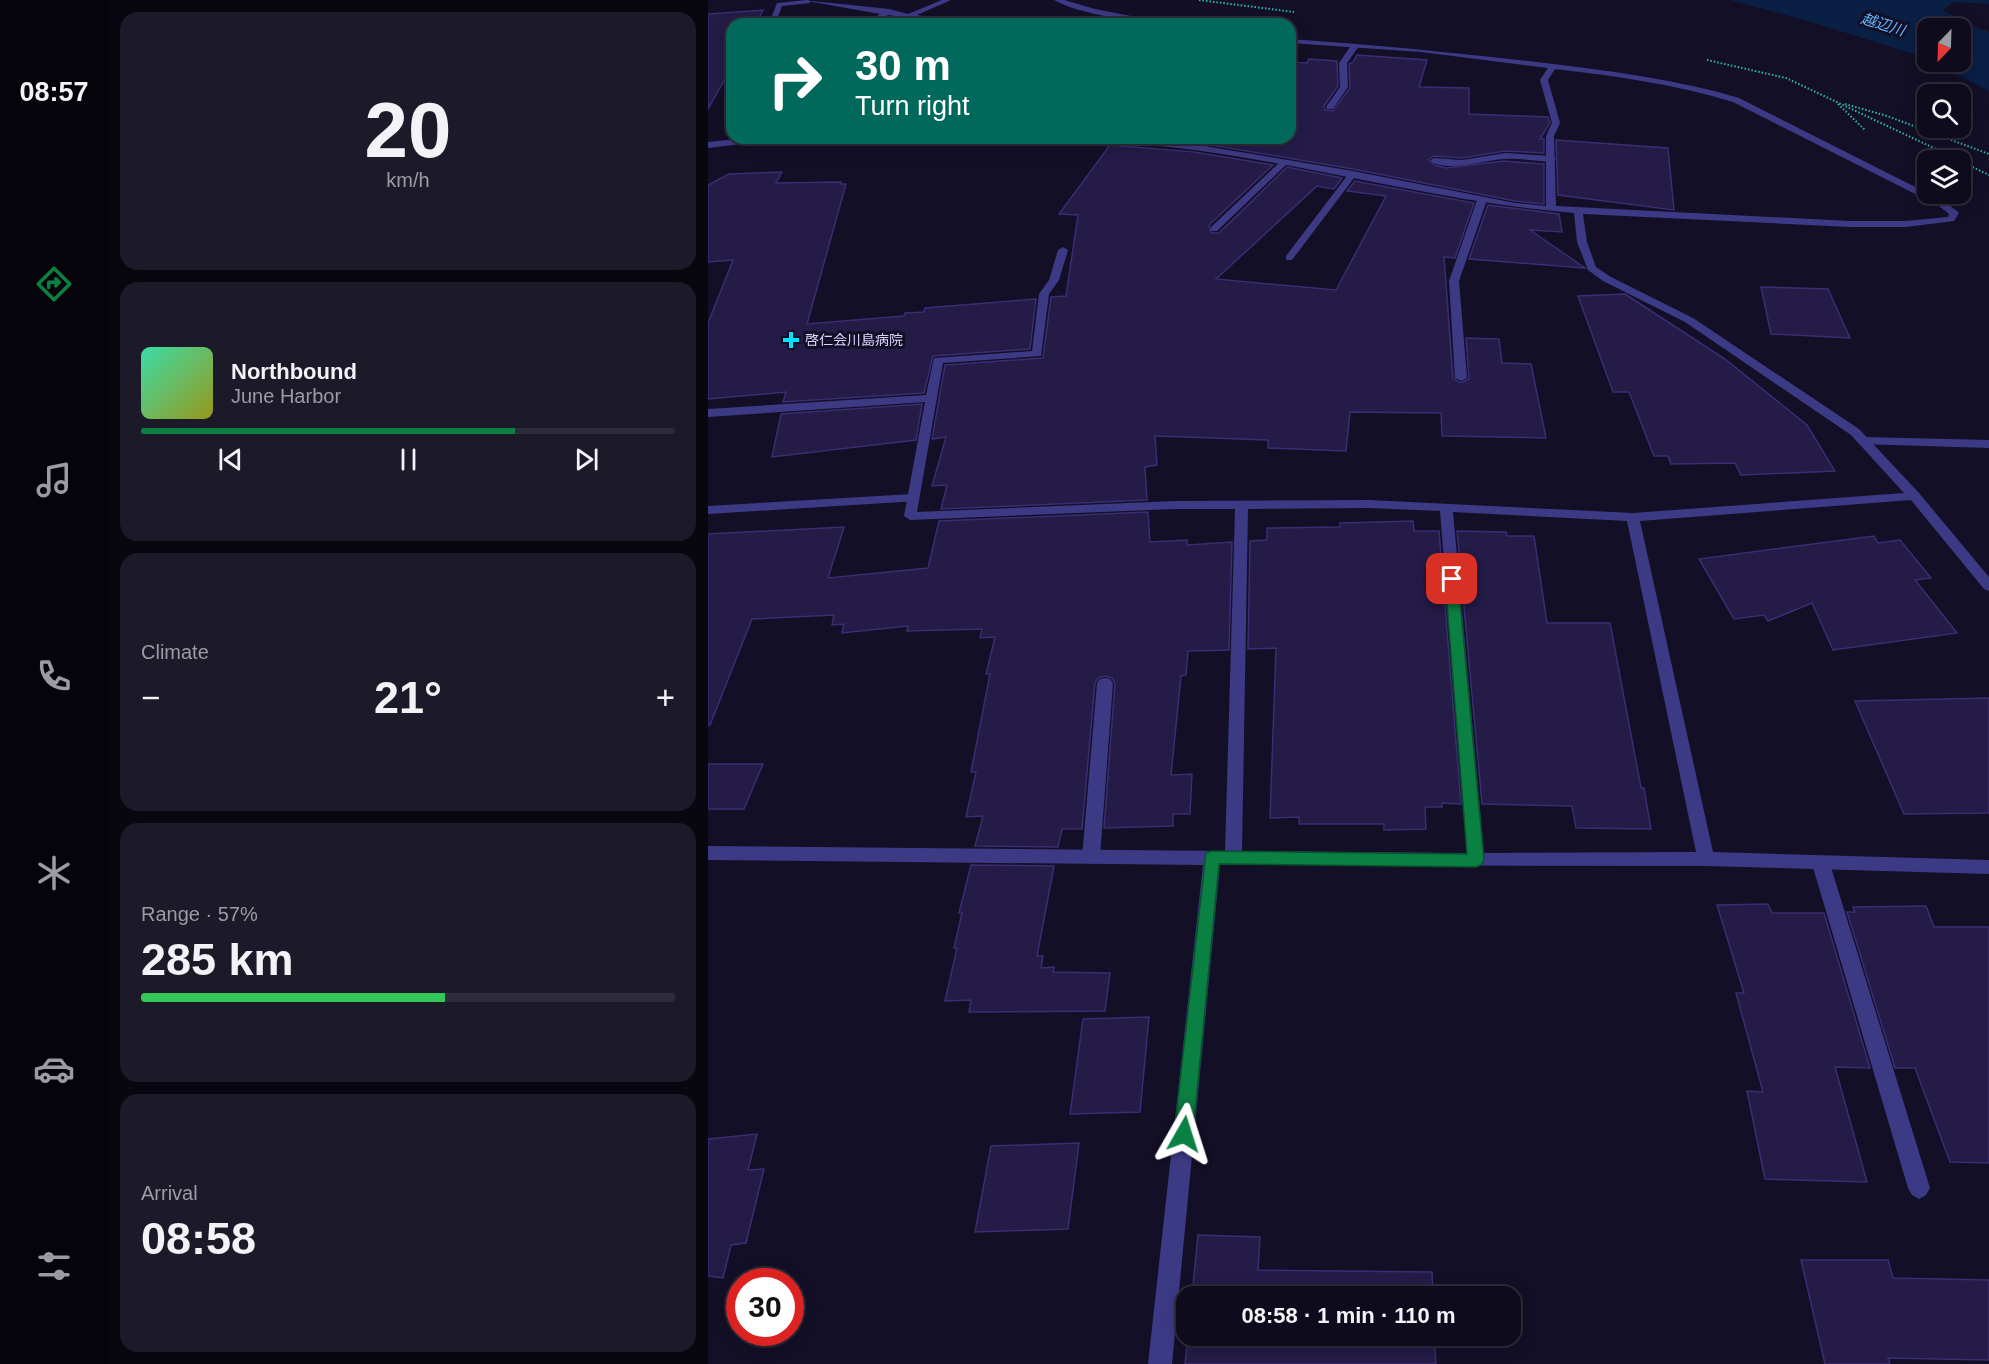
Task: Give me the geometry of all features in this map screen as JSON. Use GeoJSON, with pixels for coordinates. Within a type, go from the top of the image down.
{"type":"FeatureCollection","features":[{"type":"Feature","properties":{"kind":"street"},"geometry":{"type":"LineString","coordinates":[[911,15],[948,0]]}},
{"type":"Feature","properties":{"kind":"street"},"geometry":{"type":"LineString","coordinates":[[1057,0],[1127,18]]}},
{"type":"Feature","properties":{"kind":"street"},"geometry":{"type":"LineString","coordinates":[[775,18],[779,4],[807,1],[928,18]]}},
{"type":"Feature","properties":{"kind":"street"},"geometry":{"type":"LineString","coordinates":[[878,18],[889,11]]}},
{"type":"Feature","properties":{"kind":"street"},"geometry":{"type":"LineString","coordinates":[[1164,144],[1353,174],[1482,200],[1578,212],[1714,216],[1850,224],[1935,222],[1951,219],[1954,213],[1925,195],[1736,100],[1707,91],[1667,83],[1421,50],[1296,42]]}},
{"type":"Feature","properties":{"kind":"street"},"geometry":{"type":"LineString","coordinates":[[1330,108],[1344,87],[1343,63],[1355,46]]}},
{"type":"Feature","properties":{"kind":"street"},"geometry":{"type":"LineString","coordinates":[[1551,209],[1550,136],[1556,123],[1544,80],[1552,67]]}},
{"type":"Feature","properties":{"kind":"street"},"geometry":{"type":"LineString","coordinates":[[708,144],[726,142]]}},
{"type":"Feature","properties":{"kind":"street"},"geometry":{"type":"LineString","coordinates":[[1434,161],[1462,163],[1505,156],[1552,159]]}},
{"type":"Feature","properties":{"kind":"street"},"geometry":{"type":"LineString","coordinates":[[1214,229],[1284,163]]}},
{"type":"Feature","properties":{"kind":"street"},"geometry":{"type":"LineString","coordinates":[[1289,258],[1353,174]]}},
{"type":"Feature","properties":{"kind":"street"},"geometry":{"type":"LineString","coordinates":[[1461,378],[1454,281],[1482,200]]}},
{"type":"Feature","properties":{"kind":"street"},"geometry":{"type":"LineString","coordinates":[[1578,212],[1582,242],[1592,268],[1607,279],[1689,320],[1855,432],[1914,496],[1989,586]]}},
{"type":"Feature","properties":{"kind":"street"},"geometry":{"type":"LineString","coordinates":[[1063,250],[1054,280],[1044,294],[1037,354],[938,360],[910,516],[1242,505],[1369,504],[1633,517],[1914,496]]}},
{"type":"Feature","properties":{"kind":"street"},"geometry":{"type":"LineString","coordinates":[[708,413],[931,398]]}},
{"type":"Feature","properties":{"kind":"street"},"geometry":{"type":"LineString","coordinates":[[1863,441],[1989,444]]}},
{"type":"Feature","properties":{"kind":"street"},"geometry":{"type":"LineString","coordinates":[[708,510],[913,498]]}},
{"type":"Feature","properties":{"kind":"street"},"geometry":{"type":"LineString","coordinates":[[1233,858],[1242,505]]}},
{"type":"Feature","properties":{"kind":"street"},"geometry":{"type":"LineString","coordinates":[[1446,508],[1476,860]]}},
{"type":"Feature","properties":{"kind":"street"},"geometry":{"type":"LineString","coordinates":[[1633,517],[1706,859]]}},
{"type":"Feature","properties":{"kind":"street"},"geometry":{"type":"LineString","coordinates":[[1091,857],[1105,683]]}},
{"type":"Feature","properties":{"kind":"street"},"geometry":{"type":"LineString","coordinates":[[708,853],[1476,860],[1706,859],[1989,867]]}},
{"type":"Feature","properties":{"kind":"street"},"geometry":{"type":"LineString","coordinates":[[1160,1364],[1212,858]]}},
{"type":"Feature","properties":{"kind":"street"},"geometry":{"type":"LineString","coordinates":[[1821,864],[1919,1188]]}},
{"type":"Feature","properties":{"kind":"path"},"geometry":{"type":"LineString","coordinates":[[1836,101],[1887,116],[1989,154]]}},
{"type":"Feature","properties":{"kind":"path"},"geometry":{"type":"LineString","coordinates":[[1971,166],[1989,175]]}},
{"type":"Feature","properties":{"kind":"water","name":"越辺川"},"geometry":{"type":"Polygon","coordinates":[[[1730,0],[1989,0],[1989,4],[1953,2],[1943,10],[1957,18],[1917,18],[1917,55],[1730,0]]]}},
{"type":"Feature","properties":{"kind":"water"},"geometry":{"type":"Polygon","coordinates":[[[1971,25],[1989,32],[1989,91],[1952,72],[1971,72],[1971,25]]]}},
{"type":"Feature","properties":{"kind":"building"},"geometry":{"type":"Polygon","coordinates":[[[763,10],[759,18],[726,18],[726,77],[708,109],[708,14],[763,10]]]}},
{"type":"Feature","properties":{"kind":"building"},"geometry":{"type":"Polygon","coordinates":[[[1357,55],[1427,60],[1419,87],[1469,88],[1469,114],[1548,117],[1550,123],[1540,139],[1544,139],[1544,153],[1505,151],[1462,158],[1434,156],[1428,160],[1437,166],[1446,168],[1504,161],[1544,164],[1544,204],[1515,201],[1353,169],[1205,144],[1296,144],[1296,62],[1307,63],[1309,59],[1337,61],[1338,86],[1324,106],[1325,110],[1333,111],[1350,88],[1349,64],[1357,55]]]}},
{"type":"Feature","properties":{"kind":"building"},"geometry":{"type":"Polygon","coordinates":[[[1556,140],[1668,148],[1674,210],[1558,195],[1556,140]]]}},
{"type":"Feature","properties":{"kind":"building"},"geometry":{"type":"Polygon","coordinates":[[[1110,145],[1194,152],[1273,165],[1209,225],[1211,233],[1219,233],[1287,167],[1342,178],[1334,189],[1317,186],[1216,279],[1336,290],[1386,196],[1347,191],[1355,181],[1474,203],[1455,258],[1444,257],[1453,378],[1460,383],[1469,379],[1466,338],[1499,339],[1502,363],[1531,364],[1546,438],[1442,436],[1441,413],[1350,412],[1346,451],[1268,448],[1268,440],[1155,436],[1157,465],[1145,467],[1147,500],[941,509],[947,485],[932,486],[946,437],[932,439],[945,365],[1043,358],[1051,297],[1066,296],[1078,215],[1059,214],[1110,145]]]}},
{"type":"Feature","properties":{"kind":"building"},"geometry":{"type":"Polygon","coordinates":[[[782,172],[776,183],[841,182],[840,184],[846,184],[807,324],[904,316],[905,313],[924,312],[925,308],[1036,299],[1030,349],[933,356],[924,393],[783,402],[786,392],[708,399],[708,323],[733,260],[708,262],[708,185],[729,174],[782,172]]]}},
{"type":"Feature","properties":{"kind":"building"},"geometry":{"type":"Polygon","coordinates":[[[1488,205],[1559,214],[1562,232],[1530,230],[1585,268],[1469,259],[1488,205]]]}},
{"type":"Feature","properties":{"kind":"building"},"geometry":{"type":"Polygon","coordinates":[[[1761,287],[1828,289],[1850,338],[1771,334],[1761,287]]]}},
{"type":"Feature","properties":{"kind":"building"},"geometry":{"type":"Polygon","coordinates":[[[1625,294],[1725,359],[1807,425],[1835,471],[1741,475],[1735,463],[1671,464],[1668,456],[1654,456],[1629,392],[1613,392],[1578,296],[1625,294]]]}},
{"type":"Feature","properties":{"kind":"building"},"geometry":{"type":"Polygon","coordinates":[[[922,404],[916,440],[772,457],[781,414],[922,404]]]}},
{"type":"Feature","properties":{"kind":"building"},"geometry":{"type":"Polygon","coordinates":[[[1148,512],[1150,542],[1187,540],[1187,545],[1232,542],[1229,650],[1188,651],[1186,675],[1181,676],[1171,775],[1192,774],[1190,814],[1173,814],[1173,826],[1104,828],[1115,683],[1112,678],[1105,676],[1098,678],[1095,683],[1082,829],[1062,829],[1058,847],[975,846],[983,816],[966,817],[976,772],[971,772],[990,674],[986,674],[995,637],[980,638],[982,629],[907,631],[908,626],[842,633],[844,624],[832,625],[834,615],[752,619],[710,725],[708,725],[708,534],[844,527],[828,578],[928,568],[939,521],[1148,512]]]}},
{"type":"Feature","properties":{"kind":"building"},"geometry":{"type":"Polygon","coordinates":[[[1413,521],[1414,531],[1439,531],[1461,804],[1442,803],[1442,807],[1425,807],[1426,829],[1384,830],[1384,824],[1299,824],[1299,817],[1270,818],[1276,648],[1248,649],[1250,541],[1267,540],[1267,528],[1340,527],[1340,523],[1413,521]]]}},
{"type":"Feature","properties":{"kind":"building"},"geometry":{"type":"Polygon","coordinates":[[[1457,531],[1506,532],[1507,536],[1534,536],[1547,623],[1610,623],[1641,788],[1644,788],[1651,829],[1576,828],[1572,806],[1482,804],[1457,531]]]}},
{"type":"Feature","properties":{"kind":"building"},"geometry":{"type":"Polygon","coordinates":[[[1874,536],[1878,543],[1900,540],[1931,578],[1915,580],[1957,633],[1833,650],[1812,603],[1768,621],[1764,615],[1734,619],[1699,559],[1874,536]]]}},
{"type":"Feature","properties":{"kind":"building"},"geometry":{"type":"Polygon","coordinates":[[[1989,698],[1989,813],[1904,814],[1855,701],[1989,698]]]}},
{"type":"Feature","properties":{"kind":"building"},"geometry":{"type":"Polygon","coordinates":[[[708,764],[763,764],[744,809],[708,809],[708,764]]]}},
{"type":"Feature","properties":{"kind":"building"},"geometry":{"type":"Polygon","coordinates":[[[971,865],[1054,866],[1037,956],[1043,956],[1041,968],[1054,967],[1053,972],[1110,973],[1105,1011],[969,1012],[971,1000],[945,1001],[957,948],[954,948],[962,913],[959,913],[971,865]]]}},
{"type":"Feature","properties":{"kind":"building"},"geometry":{"type":"Polygon","coordinates":[[[1768,904],[1772,913],[1824,913],[1870,1068],[1835,1067],[1867,1182],[1765,1179],[1747,1091],[1763,1092],[1736,993],[1744,993],[1717,905],[1768,904]]]}},
{"type":"Feature","properties":{"kind":"building"},"geometry":{"type":"Polygon","coordinates":[[[1926,906],[1934,927],[1989,927],[1989,1163],[1950,1162],[1915,1068],[1895,1068],[1847,912],[1855,912],[1853,907],[1926,906]]]}},
{"type":"Feature","properties":{"kind":"building"},"geometry":{"type":"Polygon","coordinates":[[[1149,1017],[1140,1112],[1070,1114],[1083,1019],[1149,1017]]]}},
{"type":"Feature","properties":{"kind":"building"},"geometry":{"type":"Polygon","coordinates":[[[757,1134],[748,1170],[764,1169],[746,1243],[731,1245],[723,1278],[708,1276],[708,1139],[757,1134]]]}},
{"type":"Feature","properties":{"kind":"building"},"geometry":{"type":"Polygon","coordinates":[[[1079,1143],[1068,1229],[975,1232],[991,1146],[1079,1143]]]}},
{"type":"Feature","properties":{"kind":"building"},"geometry":{"type":"Polygon","coordinates":[[[1198,1235],[1260,1237],[1258,1270],[1432,1272],[1433,1286],[1193,1286],[1198,1235]]]}},
{"type":"Feature","properties":{"kind":"building"},"geometry":{"type":"Polygon","coordinates":[[[1801,1260],[1888,1260],[1893,1278],[1989,1280],[1989,1360],[1888,1358],[1890,1364],[1825,1364],[1801,1260]]]}},
{"type":"Feature","properties":{"kind":"building"},"geometry":{"type":"Polygon","coordinates":[[[1187,1346],[1435,1346],[1436,1364],[1185,1364],[1187,1346]]]}},
{"type":"Feature","properties":{"kind":"place","name":"啓仁会川島病院"},"geometry":{"type":"Point","coordinates":[791,340]}},
{"type":"Feature","properties":{"kind":"route"},"geometry":{"type":"LineString","coordinates":[[1184,1134],[1212,858],[1476,860],[1452,579]]}}]}
